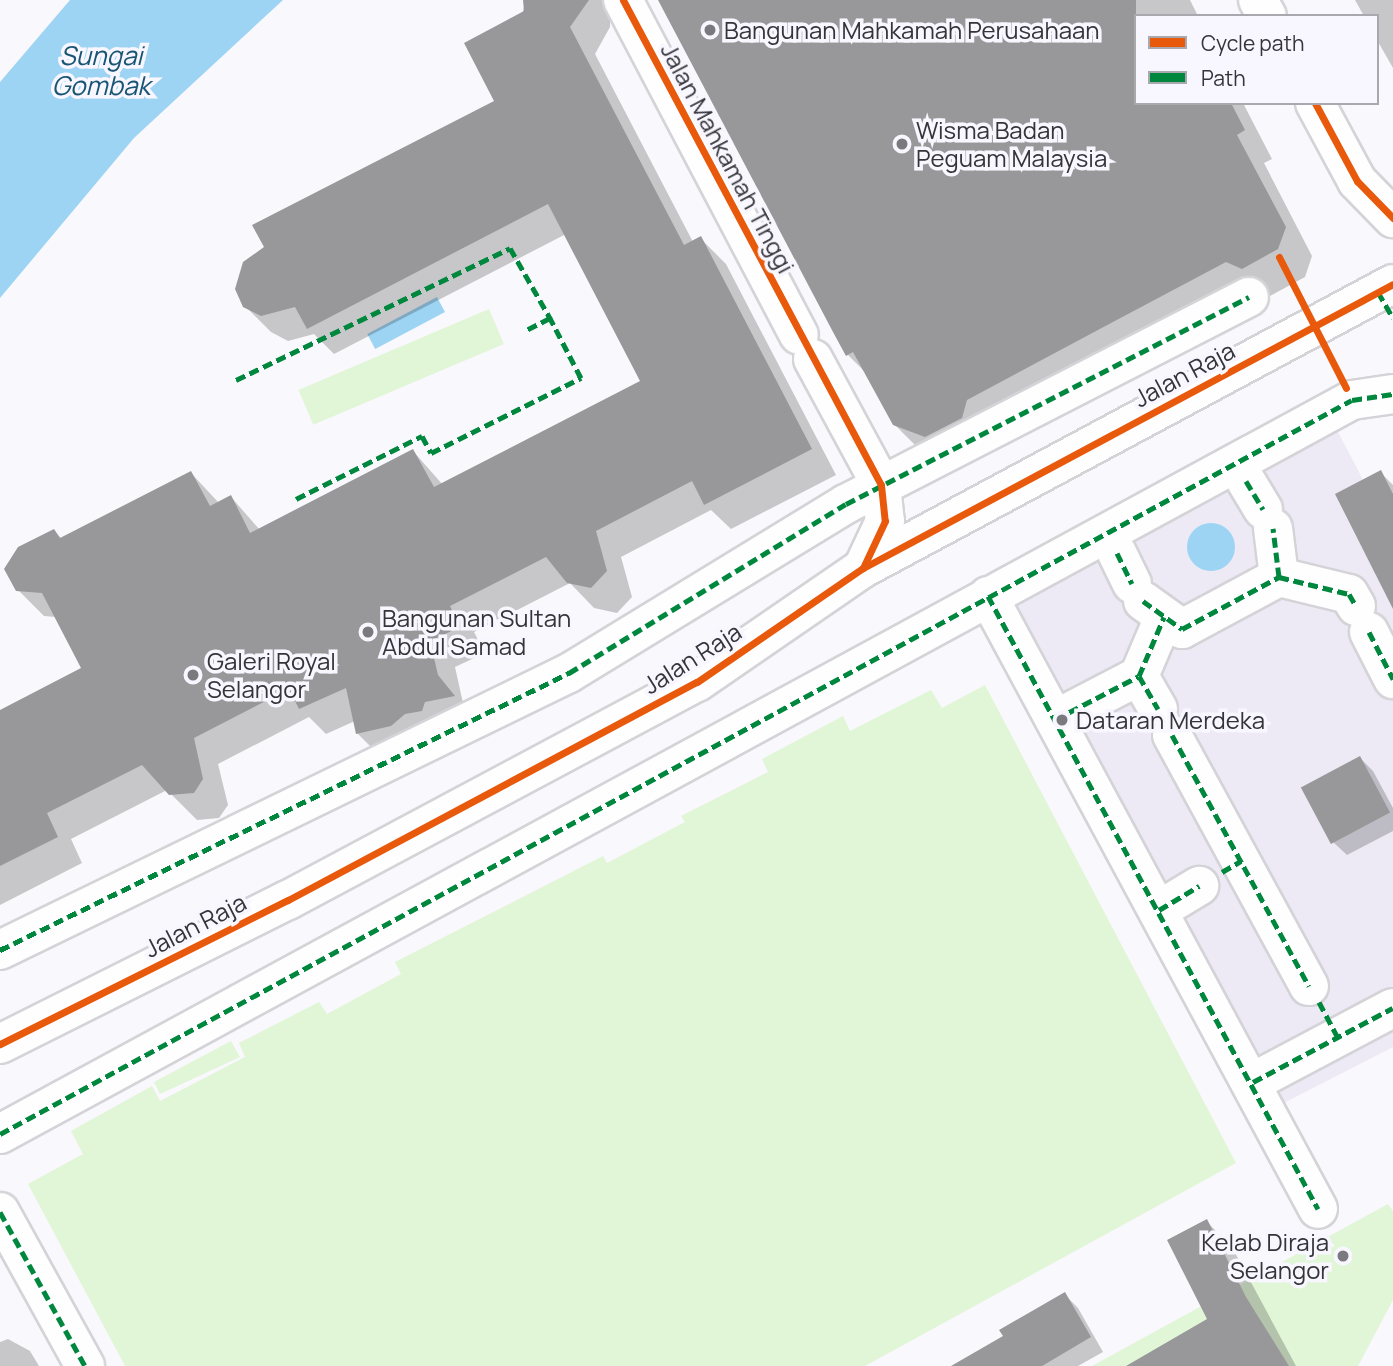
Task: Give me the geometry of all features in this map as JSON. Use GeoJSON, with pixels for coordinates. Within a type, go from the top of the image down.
{"type":"FeatureCollection","features":[{"type":"Feature","properties":{"kind":"street","name":"Jalan Mahkamah Tinggi"},"geometry":{"type":"LineString","coordinates":[[623,0],[881,485],[885,521],[863,568]]}},
{"type":"Feature","properties":{"kind":"street"},"geometry":{"type":"LineString","coordinates":[[1316,105],[1357,181],[1393,218]]}},
{"type":"Feature","properties":{"kind":"street"},"geometry":{"type":"LineString","coordinates":[[0,950],[569,673],[881,485],[1249,297]]}},
{"type":"Feature","properties":{"kind":"street","name":"Jalan Raja"},"geometry":{"type":"LineString","coordinates":[[0,1044],[288,900],[698,682],[863,568],[1388,298]]}},
{"type":"Feature","properties":{"kind":"street"},"geometry":{"type":"LineString","coordinates":[[0,1134],[988,596],[1129,572],[1252,491],[1352,400],[1393,394]]}},
{"type":"Feature","properties":{"kind":"street"},"geometry":{"type":"LineString","coordinates":[[1252,491],[1279,577]]}},
{"type":"Feature","properties":{"kind":"street"},"geometry":{"type":"LineString","coordinates":[[1129,572],[1182,629],[1279,577],[1349,594],[1393,679]]}},
{"type":"Feature","properties":{"kind":"street"},"geometry":{"type":"LineString","coordinates":[[1129,572],[1139,676],[1165,722],[1220,873],[1314,994],[1338,1037]]}},
{"type":"Feature","properties":{"kind":"street"},"geometry":{"type":"LineString","coordinates":[[988,596],[1253,1082],[1318,1209]]}},
{"type":"Feature","properties":{"kind":"street"},"geometry":{"type":"LineString","coordinates":[[1056,719],[1139,676]]}},
{"type":"Feature","properties":{"kind":"street"},"geometry":{"type":"LineString","coordinates":[[1159,909],[1220,873]]}},
{"type":"Feature","properties":{"kind":"street"},"geometry":{"type":"LineString","coordinates":[[1253,1082],[1393,1008]]}},
{"type":"Feature","properties":{"kind":"street"},"geometry":{"type":"LineString","coordinates":[[0,1212],[85,1366]]}},
{"type":"Feature","properties":{"kind":"shaded area"},"geometry":{"type":"Polygon","coordinates":[[[1327,411],[1393,537],[1393,1047],[1276,1107],[1006,590],[1327,411]]]}},
{"type":"Feature","properties":{"kind":"green space"},"geometry":{"type":"Polygon","coordinates":[[[489,309],[504,344],[313,425],[298,390],[489,309]]]}},
{"type":"Feature","properties":{"kind":"green space"},"geometry":{"type":"Polygon","coordinates":[[[985,685],[1236,1163],[865,1366],[125,1366],[28,1184],[83,1154],[71,1131],[152,1086],[160,1101],[245,1057],[239,1043],[319,1002],[327,1014],[401,974],[395,962],[603,856],[607,863],[685,822],[681,816],[768,772],[762,759],[843,716],[850,731],[931,690],[942,708],[985,685]]]}},
{"type":"Feature","properties":{"kind":"green space"},"geometry":{"type":"Polygon","coordinates":[[[231,1041],[240,1057],[160,1094],[154,1082],[231,1041]]]}},
{"type":"Feature","properties":{"kind":"green space","name":"Kelab Diraja Selangor"},"geometry":{"type":"Polygon","coordinates":[[[1388,1204],[1393,1211],[1393,1300],[1358,1366],[1092,1366],[1388,1204]]]}},
{"type":"Feature","properties":{"kind":"water","name":"Sungai Gombak"},"geometry":{"type":"Polygon","coordinates":[[[70,0],[283,0],[134,138],[0,298],[0,82],[70,0]]]}},
{"type":"Feature","properties":{"kind":"water"},"geometry":{"type":"Polygon","coordinates":[[[437,297],[445,312],[375,349],[367,334],[437,297]]]}},
{"type":"Feature","properties":{"kind":"water"},"geometry":{"type":"Polygon","coordinates":[[[1211,523],[1228,530],[1235,547],[1228,564],[1211,571],[1194,564],[1187,547],[1194,530],[1211,523]]]}},
{"type":"Feature","properties":{"kind":"building","name":"Bangunan Sultan Abdul Samad"},"geometry":{"type":"Polygon","coordinates":[[[523,0],[589,0],[570,27],[684,245],[701,236],[812,449],[704,505],[692,481],[596,531],[607,571],[591,588],[567,583],[546,557],[450,606],[460,627],[430,641],[438,675],[455,696],[425,702],[422,711],[405,714],[391,726],[356,734],[346,688],[299,709],[289,689],[194,738],[203,779],[194,793],[169,795],[142,765],[47,813],[58,837],[0,866],[0,710],[81,668],[42,593],[16,591],[4,569],[18,547],[54,529],[60,538],[191,471],[210,506],[231,495],[250,533],[413,449],[434,487],[640,381],[548,204],[307,329],[295,307],[261,316],[243,307],[235,289],[243,262],[264,247],[252,225],[494,101],[464,43],[524,11],[523,0]]]}},
{"type":"Feature","properties":{"kind":"building"},"geometry":{"type":"Polygon","coordinates":[[[658,0],[1136,0],[1134,105],[1232,105],[1245,130],[1237,135],[1286,227],[1278,249],[1242,269],[1226,262],[1096,331],[967,400],[962,418],[925,437],[893,425],[853,352],[846,356],[658,0]]]}},
{"type":"Feature","properties":{"kind":"building"},"geometry":{"type":"Polygon","coordinates":[[[1381,470],[1393,494],[1393,609],[1335,494],[1381,470]]]}},
{"type":"Feature","properties":{"kind":"building"},"geometry":{"type":"Polygon","coordinates":[[[1360,756],[1390,813],[1331,844],[1301,787],[1360,756]]]}},
{"type":"Feature","properties":{"kind":"building"},"geometry":{"type":"Polygon","coordinates":[[[1207,1219],[1246,1297],[1289,1366],[1126,1366],[1207,1319],[1167,1240],[1207,1219]]]}},
{"type":"Feature","properties":{"kind":"building"},"geometry":{"type":"Polygon","coordinates":[[[1065,1292],[1091,1337],[1042,1366],[951,1366],[1003,1336],[999,1330],[1065,1292]]]}},
{"type":"Feature","properties":{"kind":"marked path"},"geometry":{"type":"LineString","coordinates":[[236,380],[510,248],[550,318]]}},
{"type":"Feature","properties":{"kind":"marked path"},"geometry":{"type":"LineString","coordinates":[[1378,292],[1393,318]]}},
{"type":"Feature","properties":{"kind":"marked path"},"geometry":{"type":"LineString","coordinates":[[0,950],[569,673],[846,504],[1249,297]]}},
{"type":"Feature","properties":{"kind":"marked path"},"geometry":{"type":"LineString","coordinates":[[296,499],[422,436],[431,453],[581,378],[550,318],[526,330]]}},
{"type":"Feature","properties":{"kind":"marked path"},"geometry":{"type":"LineString","coordinates":[[0,1134],[1352,400],[1393,394]]}},
{"type":"Feature","properties":{"kind":"marked path"},"geometry":{"type":"LineString","coordinates":[[1246,481],[1263,509]]}},
{"type":"Feature","properties":{"kind":"marked path"},"geometry":{"type":"LineString","coordinates":[[1143,601],[1182,629],[1279,577],[1273,528]]}},
{"type":"Feature","properties":{"kind":"marked path"},"geometry":{"type":"LineString","coordinates":[[1117,553],[1132,584]]}},
{"type":"Feature","properties":{"kind":"marked path"},"geometry":{"type":"LineString","coordinates":[[1279,577],[1349,594],[1356,606]]}},
{"type":"Feature","properties":{"kind":"marked path"},"geometry":{"type":"LineString","coordinates":[[988,596],[1318,1209]]}},
{"type":"Feature","properties":{"kind":"marked path"},"geometry":{"type":"LineString","coordinates":[[1056,719],[1139,676],[1164,617]]}},
{"type":"Feature","properties":{"kind":"marked path"},"geometry":{"type":"LineString","coordinates":[[1369,632],[1393,679]]}},
{"type":"Feature","properties":{"kind":"marked path"},"geometry":{"type":"LineString","coordinates":[[1139,676],[1158,709]]}},
{"type":"Feature","properties":{"kind":"marked path"},"geometry":{"type":"LineString","coordinates":[[1172,735],[1309,986]]}},
{"type":"Feature","properties":{"kind":"marked path"},"geometry":{"type":"LineString","coordinates":[[1222,872],[1241,861]]}},
{"type":"Feature","properties":{"kind":"marked path"},"geometry":{"type":"LineString","coordinates":[[1159,910],[1199,886]]}},
{"type":"Feature","properties":{"kind":"marked path"},"geometry":{"type":"LineString","coordinates":[[1319,1002],[1338,1037]]}},
{"type":"Feature","properties":{"kind":"marked path"},"geometry":{"type":"LineString","coordinates":[[1253,1082],[1393,1008]]}},
{"type":"Feature","properties":{"kind":"marked path"},"geometry":{"type":"LineString","coordinates":[[0,1212],[85,1366]]}},
{"type":"Feature","properties":{"kind":"cycle path"},"geometry":{"type":"LineString","coordinates":[[623,0],[881,485],[885,521],[863,568]]}},
{"type":"Feature","properties":{"kind":"cycle path"},"geometry":{"type":"LineString","coordinates":[[1316,105],[1357,181],[1393,218]]}},
{"type":"Feature","properties":{"kind":"cycle path"},"geometry":{"type":"LineString","coordinates":[[1279,257],[1346,388]]}},
{"type":"Feature","properties":{"kind":"cycle path"},"geometry":{"type":"LineString","coordinates":[[0,1044],[288,900],[697,682],[863,568],[1393,284]]}},
{"type":"Feature","properties":{"kind":"place","name":"Bangunan Mahkamah Perusahaan"},"geometry":{"type":"Point","coordinates":[710,30]}},
{"type":"Feature","properties":{"kind":"place","name":"Wisma Badan Peguam Malaysia"},"geometry":{"type":"Point","coordinates":[902,144]}},
{"type":"Feature","properties":{"kind":"place","name":"Bangunan Sultan Abdul Samad"},"geometry":{"type":"Point","coordinates":[368,632]}},
{"type":"Feature","properties":{"kind":"place","name":"Galeri Royal Selangor"},"geometry":{"type":"Point","coordinates":[193,675]}},
{"type":"Feature","properties":{"kind":"place","name":"Dataran Merdeka"},"geometry":{"type":"Point","coordinates":[1062,720]}},
{"type":"Feature","properties":{"kind":"place","name":"Kelab Diraja Selangor"},"geometry":{"type":"Point","coordinates":[1343,1256]}}]}
